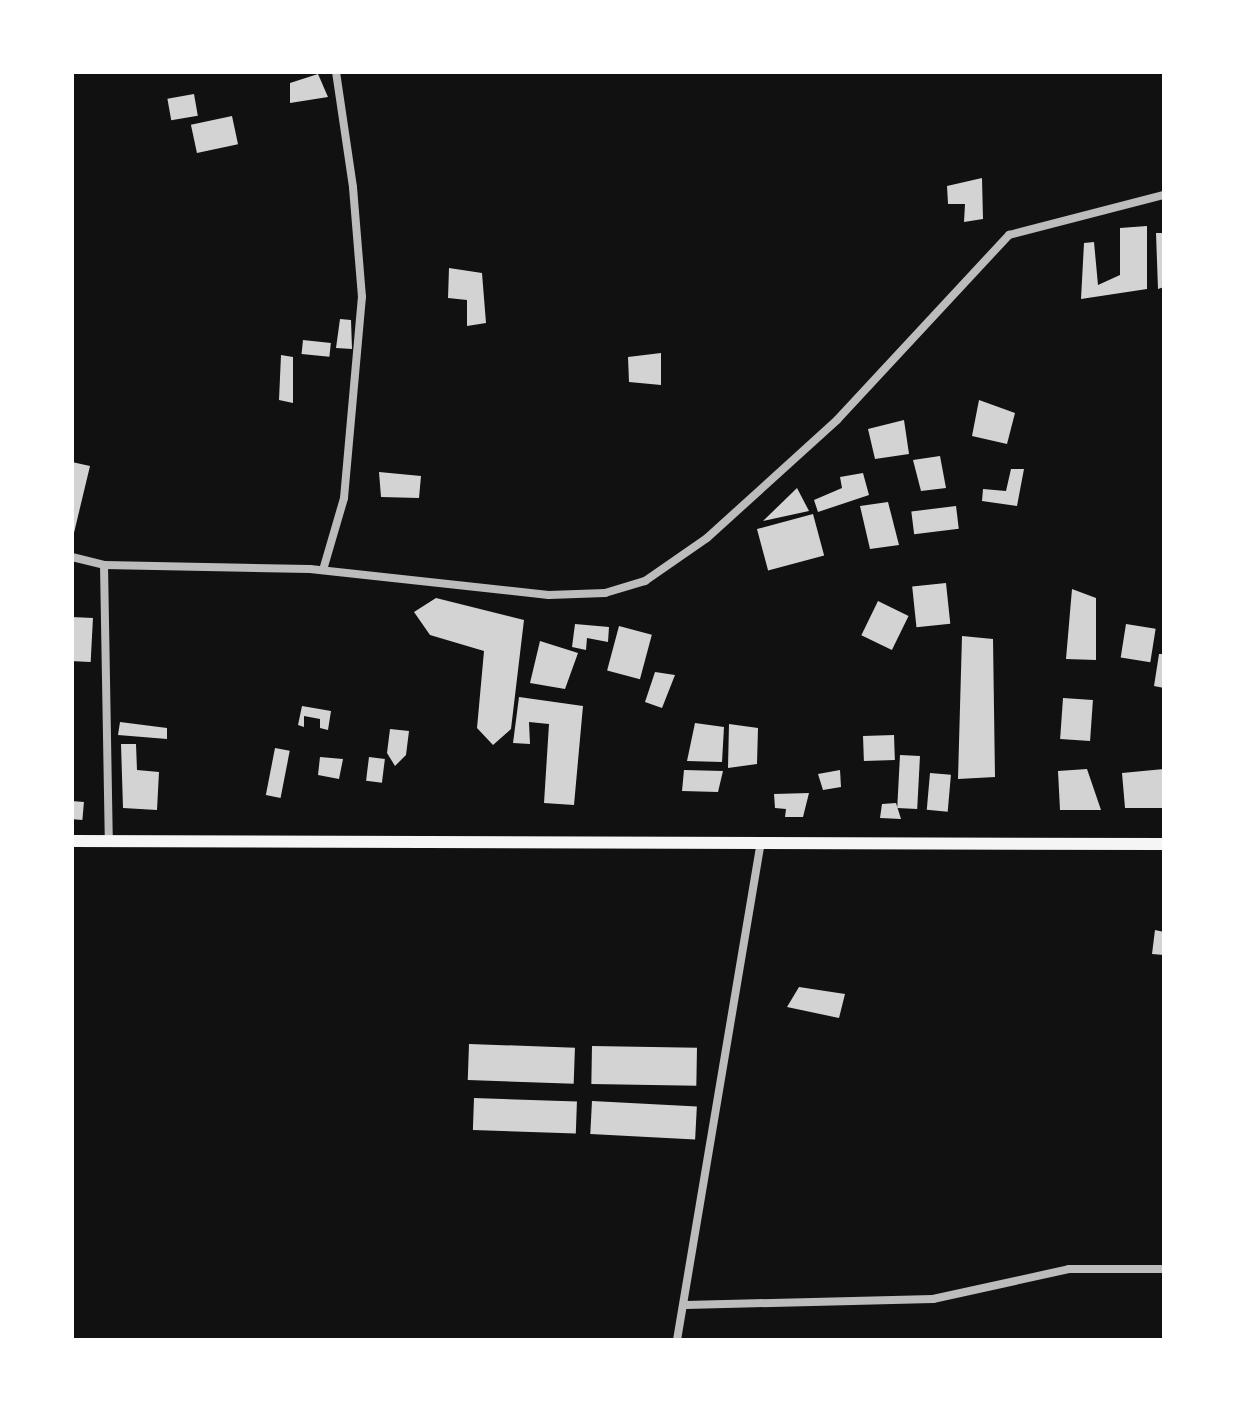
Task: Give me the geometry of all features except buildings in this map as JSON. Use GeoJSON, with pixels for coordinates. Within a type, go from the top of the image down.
{"type":"FeatureCollection","features":[{"type":"Feature","properties":{"kind":"main road"},"geometry":{"type":"LineString","coordinates":[[72,841],[1164,844]]}},
{"type":"Feature","properties":{"kind":"street"},"geometry":{"type":"LineString","coordinates":[[323,570],[344,498],[362,297],[353,187],[336,72]]}},
{"type":"Feature","properties":{"kind":"street"},"geometry":{"type":"LineString","coordinates":[[72,557],[104,565],[323,570],[549,595],[605,593],[645,581],[707,538],[837,420],[1009,235],[1164,195]]}},
{"type":"Feature","properties":{"kind":"street"},"geometry":{"type":"LineString","coordinates":[[104,565],[109,841]]}},
{"type":"Feature","properties":{"kind":"street"},"geometry":{"type":"LineString","coordinates":[[677,1340],[686,1305],[761,841]]}},
{"type":"Feature","properties":{"kind":"street"},"geometry":{"type":"LineString","coordinates":[[686,1305],[933,1299],[1069,1269],[1164,1269]]}}]}
